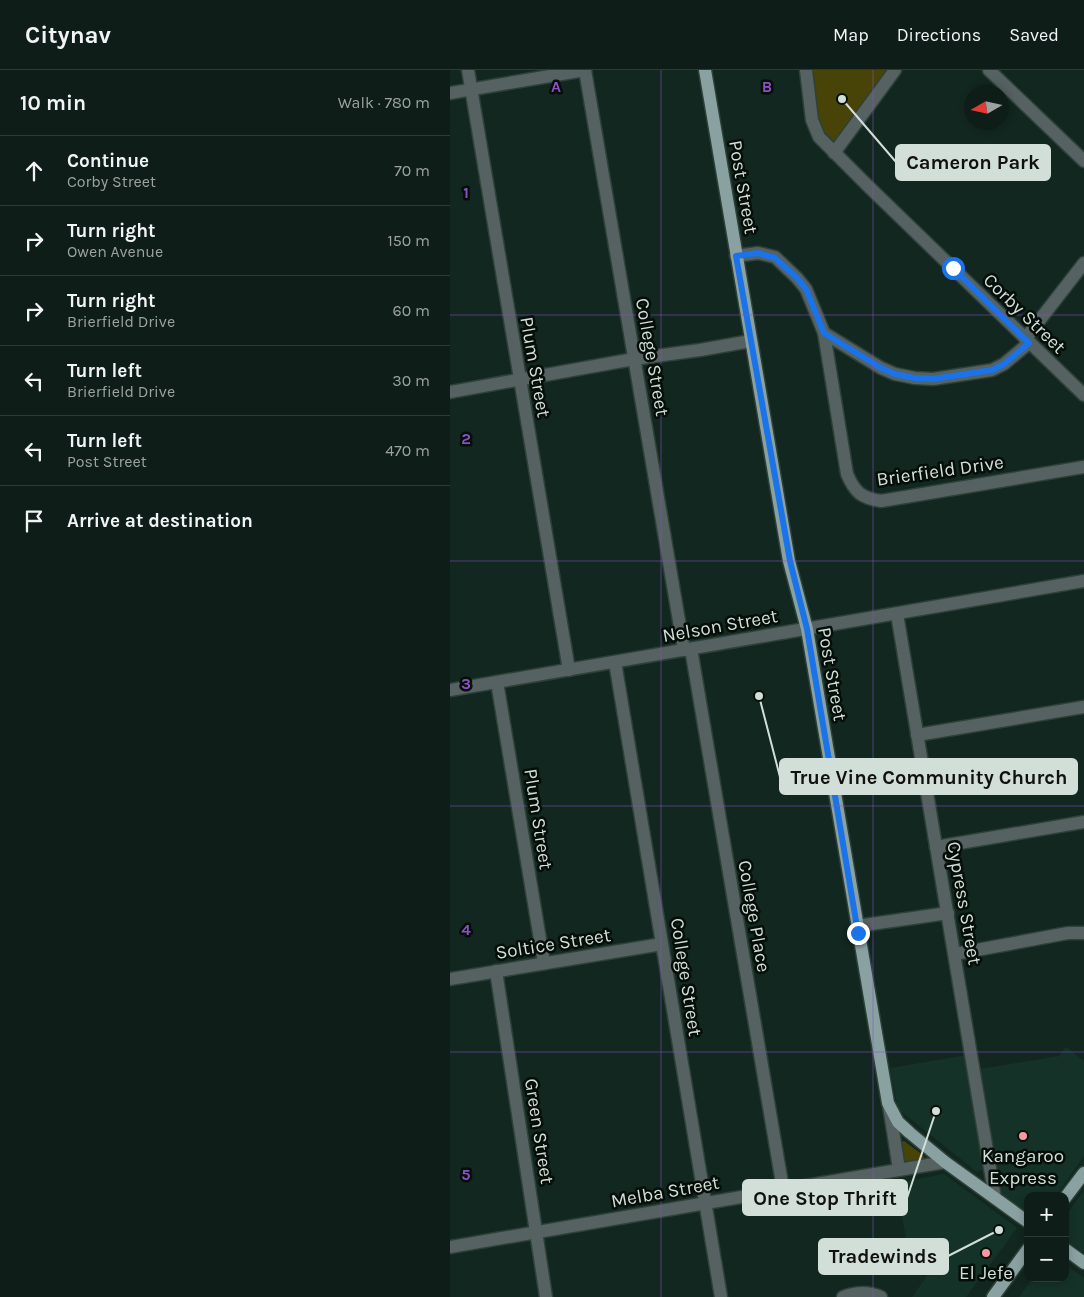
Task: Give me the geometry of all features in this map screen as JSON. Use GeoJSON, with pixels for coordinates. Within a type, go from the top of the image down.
{"type":"FeatureCollection","features":[{"type":"Feature","properties":{"kind":"main road","name":"Post Street"},"geometry":{"type":"LineString","coordinates":[[705,70],[790,561],[807,629],[888,1103],[898,1122],[945,1162],[1024,1219]]}},
{"type":"Feature","properties":{"kind":"main road"},"geometry":{"type":"LineString","coordinates":[[1069,1193],[1084,1172]]}},
{"type":"Feature","properties":{"kind":"main road"},"geometry":{"type":"LineString","coordinates":[[1069,1252],[1084,1263]]}},
{"type":"Feature","properties":{"kind":"main road"},"geometry":{"type":"LineString","coordinates":[[993,1297],[1024,1254]]}},
{"type":"Feature","properties":{"kind":"street","name":"Plum Street"},"geometry":{"type":"LineString","coordinates":[[468,70],[569,670]]}},
{"type":"Feature","properties":{"kind":"street"},"geometry":{"type":"LineString","coordinates":[[450,93],[585,70]]}},
{"type":"Feature","properties":{"kind":"street","name":"College Street"},"geometry":{"type":"LineString","coordinates":[[585,70],[634,359],[687,649]]}},
{"type":"Feature","properties":{"kind":"street","name":"Corby Street"},"geometry":{"type":"LineString","coordinates":[[806,70],[812,120],[816,131],[834,153],[1084,395]]}},
{"type":"Feature","properties":{"kind":"street"},"geometry":{"type":"LineString","coordinates":[[834,153],[895,70]]}},
{"type":"Feature","properties":{"kind":"street"},"geometry":{"type":"LineString","coordinates":[[989,70],[1084,162]]}},
{"type":"Feature","properties":{"kind":"street","name":"Brierfield Drive"},"geometry":{"type":"LineString","coordinates":[[736,256],[758,253],[775,258],[806,289],[824,333],[847,474],[852,486],[860,494],[870,500],[881,501],[1084,467]]}},
{"type":"Feature","properties":{"kind":"street"},"geometry":{"type":"LineString","coordinates":[[824,333],[881,368],[895,374],[933,379],[992,370],[1004,364],[1027,341],[1084,263]]}},
{"type":"Feature","properties":{"kind":"street"},"geometry":{"type":"LineString","coordinates":[[450,392],[751,340]]}},
{"type":"Feature","properties":{"kind":"street","name":"Nelson Street"},"geometry":{"type":"LineString","coordinates":[[451,685],[497,682],[1084,581]]}},
{"type":"Feature","properties":{"kind":"street","name":"Cypress Street"},"geometry":{"type":"LineString","coordinates":[[897,614],[995,1198]]}},
{"type":"Feature","properties":{"kind":"street","name":"College Place"},"geometry":{"type":"LineString","coordinates":[[687,649],[783,1189]]}},
{"type":"Feature","properties":{"kind":"street","name":"College Street"},"geometry":{"type":"LineString","coordinates":[[615,662],[721,1297]]}},
{"type":"Feature","properties":{"kind":"street","name":"Plum Street"},"geometry":{"type":"LineString","coordinates":[[497,682],[544,963]]}},
{"type":"Feature","properties":{"kind":"street"},"geometry":{"type":"LineString","coordinates":[[917,735],[1084,707]]}},
{"type":"Feature","properties":{"kind":"street"},"geometry":{"type":"LineString","coordinates":[[936,847],[1084,822]]}},
{"type":"Feature","properties":{"kind":"street"},"geometry":{"type":"LineString","coordinates":[[857,926],[948,913]]}},
{"type":"Feature","properties":{"kind":"street"},"geometry":{"type":"LineString","coordinates":[[955,954],[1068,933],[1084,933]]}},
{"type":"Feature","properties":{"kind":"street","name":"Soltice Street"},"geometry":{"type":"LineString","coordinates":[[450,979],[662,944]]}},
{"type":"Feature","properties":{"kind":"street","name":"Green Street"},"geometry":{"type":"LineString","coordinates":[[496,971],[546,1297]]}},
{"type":"Feature","properties":{"kind":"street"},"geometry":{"type":"LineString","coordinates":[[888,1103],[899,1170]]}},
{"type":"Feature","properties":{"kind":"street","name":"Melba Street"},"geometry":{"type":"LineString","coordinates":[[450,1247],[945,1162]]}},
{"type":"Feature","properties":{"kind":"street"},"geometry":{"type":"LineString","coordinates":[[843,1297],[864,1292],[881,1297]]}},
{"type":"Feature","properties":{"kind":"shaded area"},"geometry":{"type":"Polygon","coordinates":[[[811,70],[889,70],[835,143],[829,142],[820,128],[811,70]]]}},
{"type":"Feature","properties":{"kind":"shaded area"},"geometry":{"type":"Polygon","coordinates":[[[1066,1047],[1084,1061],[1084,1156],[1059,1192],[1024,1192],[1024,1210],[1002,1196],[979,1069],[1059,1056],[1066,1047]]]}},
{"type":"Feature","properties":{"kind":"shaded area"},"geometry":{"type":"Polygon","coordinates":[[[967,1055],[987,1168],[977,1172],[898,1109],[890,1068],[967,1055]]]}},
{"type":"Feature","properties":{"kind":"shaded area"},"geometry":{"type":"Polygon","coordinates":[[[904,1141],[923,1155],[922,1161],[905,1163],[901,1157],[901,1142],[904,1141]]]}},
{"type":"Feature","properties":{"kind":"shaded area"},"geometry":{"type":"Polygon","coordinates":[[[944,1174],[1017,1228],[966,1297],[912,1297],[927,1276],[910,1261],[896,1183],[944,1174]]]}},
{"type":"Feature","properties":{"kind":"shaded area"},"geometry":{"type":"Polygon","coordinates":[[[1084,1190],[1084,1253],[1069,1242],[1069,1211],[1084,1190]]]}},
{"type":"Feature","properties":{"kind":"shaded area"},"geometry":{"type":"Polygon","coordinates":[[[1069,1267],[1084,1278],[1084,1297],[1019,1297],[1030,1282],[1069,1282],[1069,1267]]]}},
{"type":"Feature","properties":{"kind":"place","name":"Cameron Park"},"geometry":{"type":"Point","coordinates":[842,99]}},
{"type":"Feature","properties":{"kind":"place","name":"True Vine Community Church"},"geometry":{"type":"Point","coordinates":[759,696]}},
{"type":"Feature","properties":{"kind":"place","name":"One Stop Thrift"},"geometry":{"type":"Point","coordinates":[936,1111]}},
{"type":"Feature","properties":{"kind":"place","name":"Kangaroo Express"},"geometry":{"type":"Point","coordinates":[1023,1136]}},
{"type":"Feature","properties":{"kind":"place","name":"Tradewinds"},"geometry":{"type":"Point","coordinates":[999,1230]}},
{"type":"Feature","properties":{"kind":"place","name":"El Jefe"},"geometry":{"type":"Point","coordinates":[986,1253]}},
{"type":"Feature","properties":{"kind":"route"},"geometry":{"type":"LineString","coordinates":[[858,933],[807,629],[790,561],[736,256],[758,253],[775,258],[806,289],[814,304],[824,333],[881,368],[895,374],[933,379],[992,370],[1004,364],[1029,343],[953,268]]}}]}
